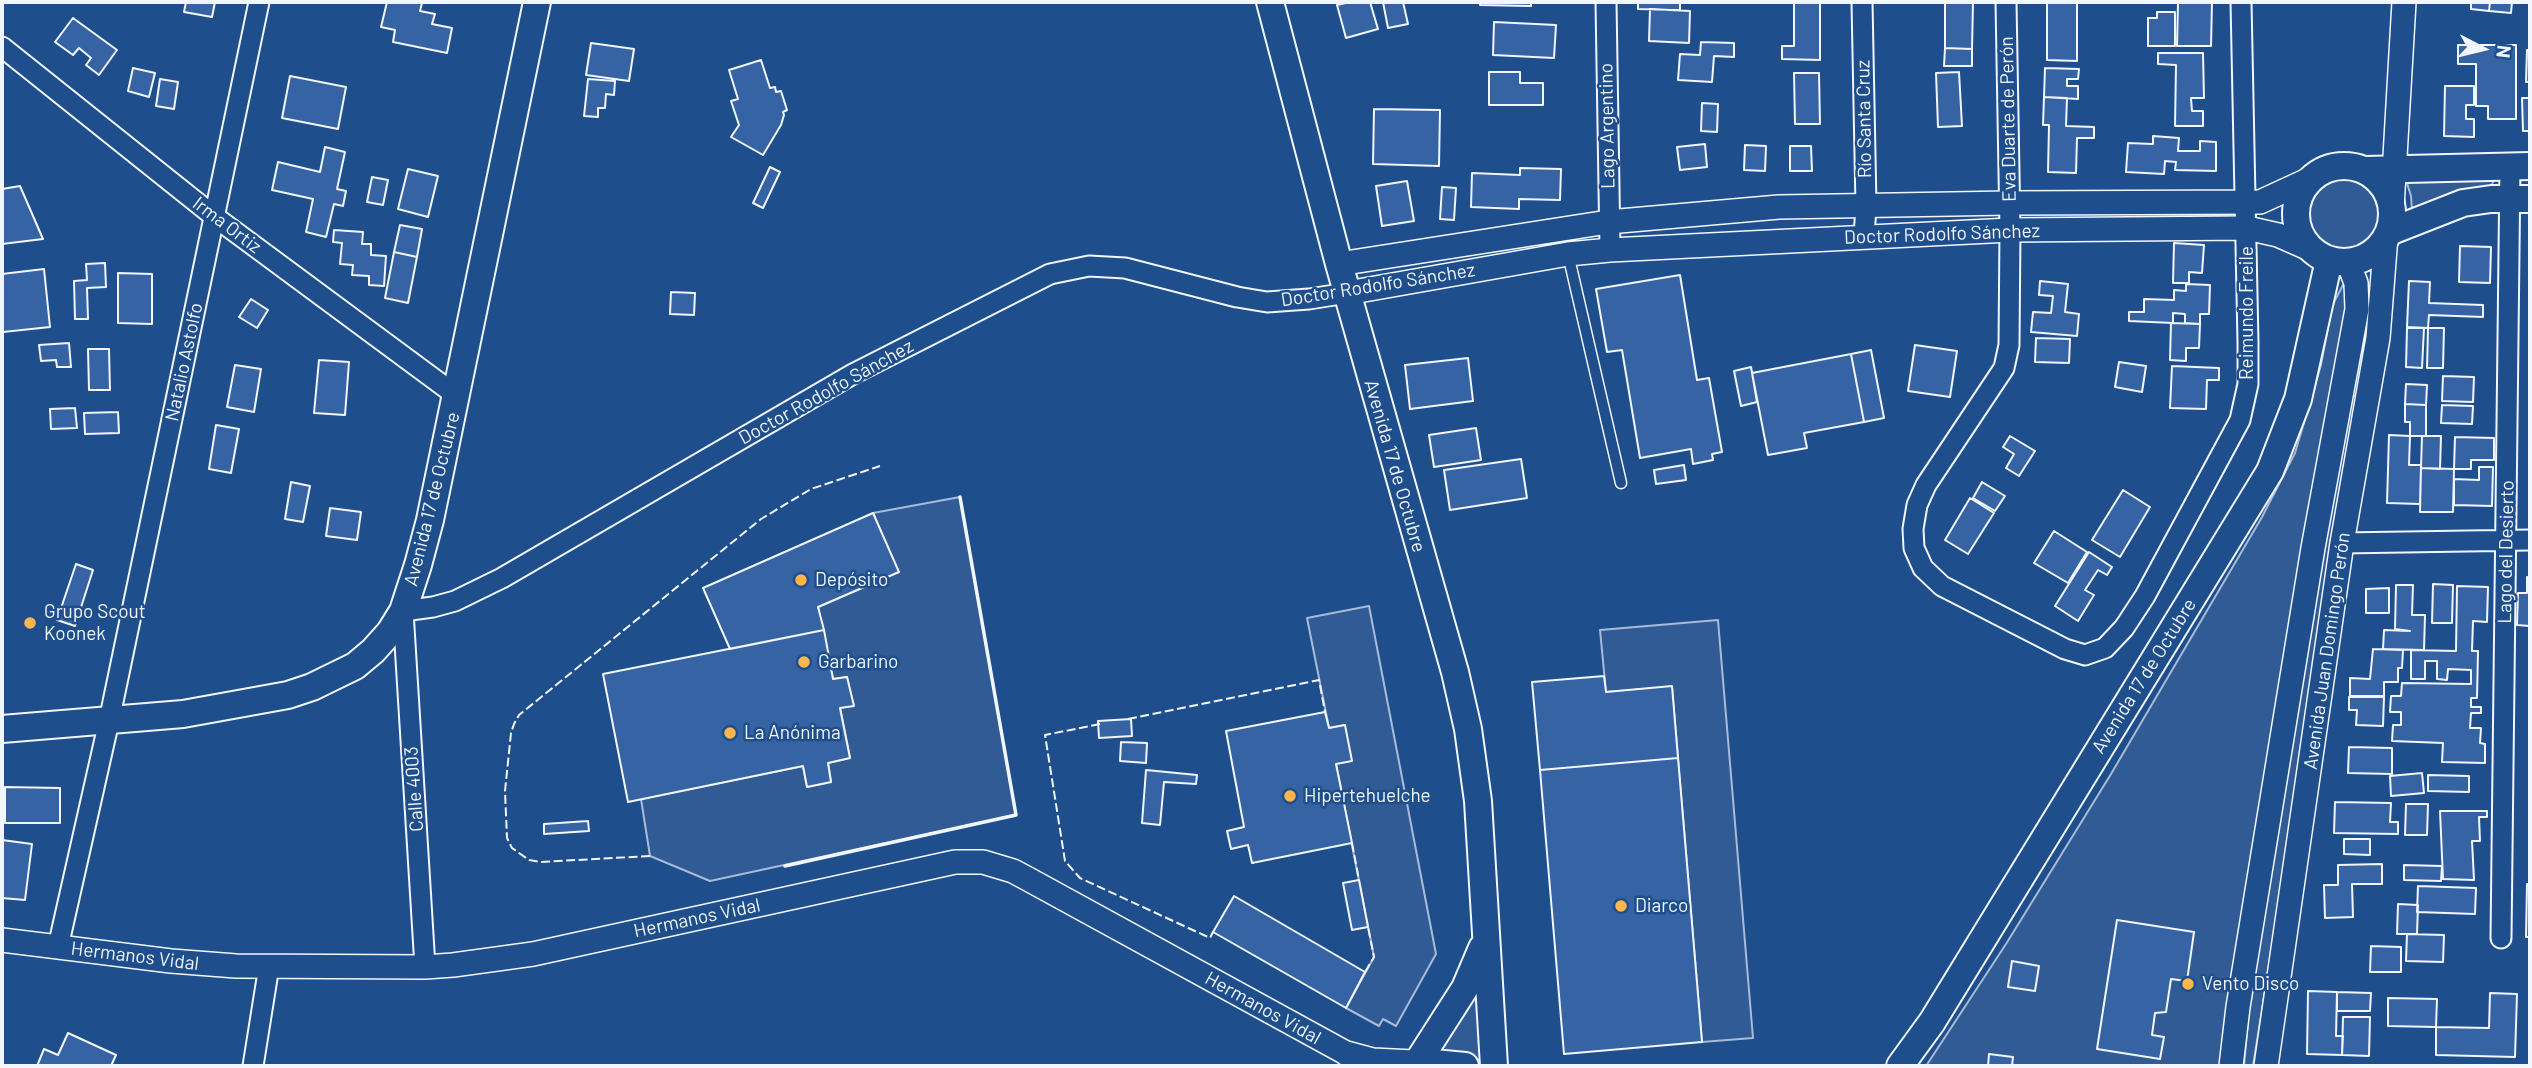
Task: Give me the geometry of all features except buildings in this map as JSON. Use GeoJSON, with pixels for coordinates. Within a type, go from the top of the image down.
{"type":"FeatureCollection","features":[{"type":"Feature","properties":{"kind":"main road","name":"Avenida 17 de Octubre"},"geometry":{"type":"LineString","coordinates":[[2,729],[108,721],[258,702],[312,687],[355,666],[390,632],[403,611],[427,532],[537,2]]}},
{"type":"Feature","properties":{"kind":"main road","name":"Avenida 17 de Octubre"},"geometry":{"type":"LineString","coordinates":[[1270,2],[1339,264],[1457,681],[1468,729],[1478,801],[1494,1066]]}},
{"type":"Feature","properties":{"kind":"main road"},"geometry":{"type":"LineString","coordinates":[[2360,168],[2380,182],[2386,190],[2389,225],[2381,244],[2366,257],[2329,257],[2300,234],[2295,215],[2299,196],[2309,179],[2326,169],[2345,165],[2360,168],[2520,166]]}},
{"type":"Feature","properties":{"kind":"main road"},"geometry":{"type":"LineString","coordinates":[[2389,225],[2477,200],[2520,199]]}},
{"type":"Feature","properties":{"kind":"main road","name":"Avenida 17 de Octubre"},"geometry":{"type":"LineString","coordinates":[[1900,1066],[1932,1022],[2270,471],[2298,399],[2329,257]]}},
{"type":"Feature","properties":{"kind":"main road","name":"Avenida 17 de Octubre"},"geometry":{"type":"LineString","coordinates":[[1423,1065],[1473,974],[1486,936]]}},
{"type":"Feature","properties":{"kind":"main road"},"geometry":{"type":"LineString","coordinates":[[1423,1065],[1465,1066]]}},
{"type":"Feature","properties":{"kind":"street","name":"Natalio Astolfo"},"geometry":{"type":"LineString","coordinates":[[58,947],[259,2]]}},
{"type":"Feature","properties":{"kind":"street","name":"Lago Argentino"},"geometry":{"type":"LineString","coordinates":[[1606,2],[1609,250]]}},
{"type":"Feature","properties":{"kind":"street","name":"Río Santa Cruz"},"geometry":{"type":"LineString","coordinates":[[1862,2],[1866,206],[1864,237]]}},
{"type":"Feature","properties":{"kind":"street","name":"Eva Duarte de Perón"},"geometry":{"type":"LineString","coordinates":[[2006,2],[2009,345],[2004,368],[1926,485],[1917,505],[1913,529],[1914,548],[1923,568],[1942,586],[2065,649],[2085,655]]}},
{"type":"Feature","properties":{"kind":"street","name":"Reimundo Freile"},"geometry":{"type":"LineString","coordinates":[[2085,655],[2105,648],[2124,628],[2145,596],[2240,420],[2248,384],[2241,2]]}},
{"type":"Feature","properties":{"kind":"street","name":"Avenida Juan Domingo Perón"},"geometry":{"type":"LineString","coordinates":[[2266,1066],[2342,543],[2378,338],[2389,225],[2404,2]]}},
{"type":"Feature","properties":{"kind":"street","name":"Irma Ortiz"},"geometry":{"type":"LineString","coordinates":[[2,47],[215,216],[457,396]]}},
{"type":"Feature","properties":{"kind":"street"},"geometry":{"type":"LineString","coordinates":[[2360,168],[2384,157],[2395,136]]}},
{"type":"Feature","properties":{"kind":"street","name":"Lago del Desierto"},"geometry":{"type":"LineString","coordinates":[[2501,937],[2507,539],[2520,166]]}},
{"type":"Feature","properties":{"kind":"street","name":"Doctor Rodolfo Sánchez"},"geometry":{"type":"LineString","coordinates":[[1339,264],[1608,222],[1779,208],[2009,203],[2246,203],[2267,200],[2309,179]]}},
{"type":"Feature","properties":{"kind":"street","name":"Doctor Rodolfo Sánchez"},"geometry":{"type":"LineString","coordinates":[[403,611],[455,601],[492,583],[853,374],[1050,274],[1089,266],[1125,268],[1266,302],[1309,299],[1568,254],[1609,250],[2010,230],[2247,228],[2278,235],[2329,257]]}},
{"type":"Feature","properties":{"kind":"street","name":"Avenida Juan Domingo Perón"},"geometry":{"type":"LineString","coordinates":[[2231,1066],[2238,1007],[2308,575],[2357,309],[2357,283],[2329,257]]}},
{"type":"Feature","properties":{"kind":"street"},"geometry":{"type":"LineString","coordinates":[[2342,543],[2530,540]]}},
{"type":"Feature","properties":{"kind":"street","name":"Calle 4003"},"geometry":{"type":"LineString","coordinates":[[403,611],[425,967]]}},
{"type":"Feature","properties":{"kind":"street","name":"Hermanos Vidal"},"geometry":{"type":"LineString","coordinates":[[2,940],[203,964],[425,967],[533,954],[948,864],[983,862],[1013,871],[1028,879],[1344,1052],[1362,1066]]}},
{"type":"Feature","properties":{"kind":"street"},"geometry":{"type":"LineString","coordinates":[[253,1066],[269,966]]}},
{"type":"Feature","properties":{"kind":"street","name":"Hermanos Vidal"},"geometry":{"type":"LineString","coordinates":[[1344,1052],[1373,1060],[1423,1065]]}},
{"type":"Feature","properties":{"kind":"lane"},"geometry":{"type":"LineString","coordinates":[[1568,254],[1621,483]]}},
{"type":"Feature","properties":{"kind":"shaded area"},"geometry":{"type":"Polygon","coordinates":[[[2344,178],[2358,181],[2370,189],[2378,201],[2381,215],[2378,229],[2370,241],[2358,249],[2344,252],[2330,249],[2318,241],[2310,229],[2307,215],[2310,201],[2318,189],[2330,181],[2344,178]]]}},
{"type":"Feature","properties":{"kind":"shaded area"},"geometry":{"type":"Polygon","coordinates":[[[2406,180],[2493,182],[2491,187],[2412,211],[2406,180]]]}},
{"type":"Feature","properties":{"kind":"shaded area"},"geometry":{"type":"Polygon","coordinates":[[[2343,285],[2348,294],[2244,908],[2223,1066],[1926,1066],[2006,944],[2111,774],[2262,517],[2295,453],[2321,365],[2332,306],[2343,285]]]}},
{"type":"Feature","properties":{"kind":"shaded area"},"geometry":{"type":"Polygon","coordinates":[[[2357,395],[2253,1066],[2244,1066],[2251,986],[2349,397],[2357,395]]]}},
{"type":"Feature","properties":{"kind":"shaded area"},"geometry":{"type":"Polygon","coordinates":[[[960,497],[1016,815],[710,881],[650,856],[641,799],[803,766],[807,787],[831,782],[828,763],[850,758],[840,708],[853,705],[847,677],[833,679],[818,607],[898,572],[873,513],[960,497]]]}},
{"type":"Feature","properties":{"kind":"shaded area"},"geometry":{"type":"Polygon","coordinates":[[[1369,606],[1436,954],[1396,1026],[1383,1019],[1379,1026],[1346,1008],[1374,957],[1336,764],[1345,725],[1329,728],[1307,618],[1369,606]]]}},
{"type":"Feature","properties":{"kind":"shaded area"},"geometry":{"type":"Polygon","coordinates":[[[1718,620],[1753,1038],[1702,1042],[1672,687],[1606,692],[1600,630],[1718,620]]]}},
{"type":"Feature","properties":{"kind":"shaded area"},"geometry":{"type":"Polygon","coordinates":[[[1477,980],[1482,1065],[1442,1057],[1439,1048],[1477,980]]]}},
{"type":"Feature","properties":{"kind":"fence"},"geometry":{"type":"LineString","coordinates":[[650,856],[541,862],[529,860],[512,848],[507,838],[505,791],[511,733],[519,715],[761,519],[811,489],[880,466]]}},
{"type":"Feature","properties":{"kind":"fence"},"geometry":{"type":"LineString","coordinates":[[1128,719],[1319,680],[1325,712]]}},
{"type":"Feature","properties":{"kind":"fence"},"geometry":{"type":"LineString","coordinates":[[1100,724],[1045,735],[1065,861],[1080,878],[1210,938],[1213,932]]}},
{"type":"Feature","properties":{"kind":"fence"},"geometry":{"type":"LineString","coordinates":[[1352,843],[1359,880]]}},
{"type":"Feature","properties":{"kind":"fence"},"geometry":{"type":"LineString","coordinates":[[1365,972],[1374,957],[1368,927]]}},
{"type":"Feature","properties":{"kind":"wall"},"geometry":{"type":"LineString","coordinates":[[785,866],[1016,815],[960,497]]}},
{"type":"Feature","properties":{"kind":"place","name":"Depósito"},"geometry":{"type":"Point","coordinates":[801,580]}},
{"type":"Feature","properties":{"kind":"place","name":"Grupo Scout Koonek"},"geometry":{"type":"Point","coordinates":[30,623]}},
{"type":"Feature","properties":{"kind":"place","name":"Garbarino"},"geometry":{"type":"Point","coordinates":[804,662]}},
{"type":"Feature","properties":{"kind":"place","name":"La Anónima"},"geometry":{"type":"Point","coordinates":[730,733]}},
{"type":"Feature","properties":{"kind":"place","name":"Hipertehuelche"},"geometry":{"type":"Point","coordinates":[1290,796]}},
{"type":"Feature","properties":{"kind":"place","name":"Diarco"},"geometry":{"type":"Point","coordinates":[1621,906]}},
{"type":"Feature","properties":{"kind":"place","name":"Vento Disco"},"geometry":{"type":"Point","coordinates":[2188,984]}}]}
